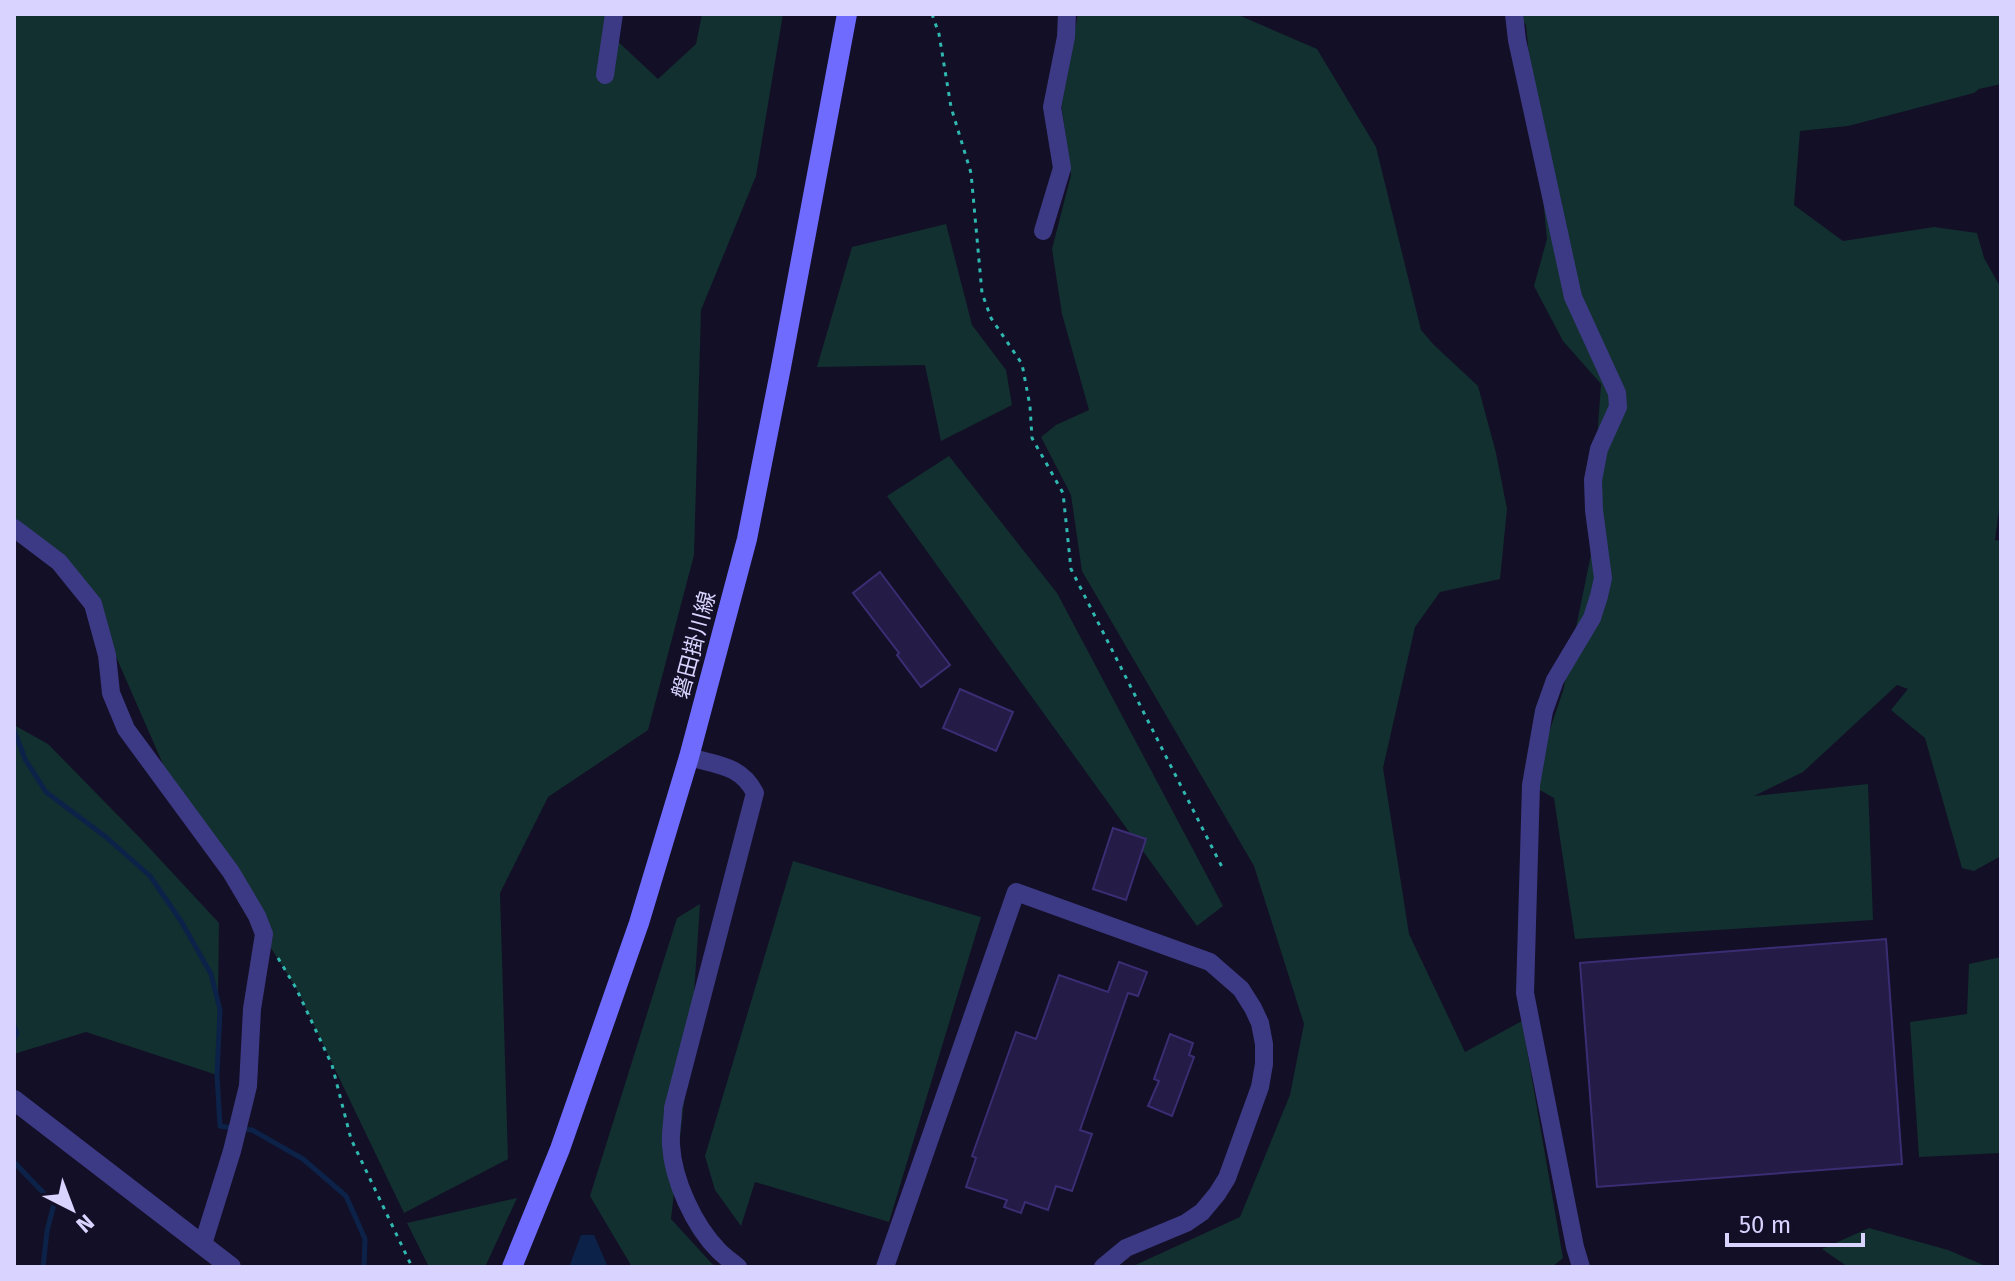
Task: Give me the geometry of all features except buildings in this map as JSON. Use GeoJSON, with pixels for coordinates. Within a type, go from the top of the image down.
{"type":"FeatureCollection","features":[{"type":"Feature","properties":{"kind":"main road","name":"磐田掛川線"},"geometry":{"type":"LineString","coordinates":[[512,1267],[560,1149],[639,923],[689,757],[747,539],[847,14]]}},
{"type":"Feature","properties":{"kind":"street"},"geometry":{"type":"LineString","coordinates":[[605,75],[614,14]]}},
{"type":"Feature","properties":{"kind":"street"},"geometry":{"type":"LineString","coordinates":[[1043,231],[1062,168],[1052,107],[1066,37],[1067,14]]}},
{"type":"Feature","properties":{"kind":"street"},"geometry":{"type":"LineString","coordinates":[[1514,14],[1573,297],[1617,393],[1618,407],[1599,449],[1593,480],[1603,578],[1599,596],[1592,618],[1555,680],[1544,711],[1531,785],[1525,993],[1581,1267]]}},
{"type":"Feature","properties":{"kind":"street"},"geometry":{"type":"LineString","coordinates":[[14,528],[59,562],[93,604],[107,655],[111,693],[126,729],[231,872],[264,934],[252,1009],[248,1086],[232,1151],[217,1259]]}},
{"type":"Feature","properties":{"kind":"street"},"geometry":{"type":"LineString","coordinates":[[689,757],[733,769],[749,782],[755,793],[673,1108],[671,1145],[678,1179],[689,1207],[719,1251],[738,1267]]}},
{"type":"Feature","properties":{"kind":"street"},"geometry":{"type":"LineString","coordinates":[[885,1267],[1016,892],[1210,962],[1241,989],[1260,1023],[1264,1044],[1260,1087],[1227,1178],[1217,1194],[1202,1212],[1186,1223],[1126,1248],[1103,1267]]}},
{"type":"Feature","properties":{"kind":"street"},"geometry":{"type":"LineString","coordinates":[[14,1100],[217,1259]]}},
{"type":"Feature","properties":{"kind":"path"},"geometry":{"type":"LineString","coordinates":[[932,14],[939,34],[951,107],[971,173],[982,293],[991,318],[1022,364],[1032,438],[1063,493],[1071,569],[1222,867]]}},
{"type":"Feature","properties":{"kind":"path"},"geometry":{"type":"LineString","coordinates":[[264,934],[296,988],[332,1065],[351,1139],[412,1267]]}},
{"type":"Feature","properties":{"kind":"green space"},"geometry":{"type":"Polygon","coordinates":[[[14,14],[616,14],[611,35],[658,79],[696,44],[702,14],[783,14],[756,176],[701,310],[694,555],[648,730],[548,797],[500,893],[508,1159],[404,1213],[296,988],[180,803],[93,604],[14,531],[14,14]]]}},
{"type":"Feature","properties":{"kind":"green space"},"geometry":{"type":"Polygon","coordinates":[[[1078,14],[1236,14],[1317,49],[1376,147],[1421,330],[1478,386],[1507,509],[1500,579],[1440,592],[1415,627],[1383,768],[1409,934],[1465,1052],[1522,1021],[1563,1258],[1552,1267],[1131,1267],[1240,1217],[1290,1095],[1304,1024],[1254,866],[1082,571],[1071,495],[1041,437],[1056,425],[1089,410],[1062,314],[1052,249],[1071,175],[1061,104],[1078,14]]]}},
{"type":"Feature","properties":{"kind":"green space"},"geometry":{"type":"Polygon","coordinates":[[[1517,14],[2001,14],[2001,84],[1848,126],[1800,131],[1794,205],[1843,241],[1934,227],[1977,233],[1984,258],[2001,288],[2001,494],[1995,540],[2001,541],[2001,856],[1974,871],[1962,868],[1925,738],[1891,710],[1908,689],[1897,685],[1803,772],[1754,796],[1868,784],[1873,920],[1575,939],[1554,798],[1531,785],[1563,691],[1596,530],[1593,497],[1601,384],[1563,341],[1534,286],[1547,239],[1526,25],[1517,14]]]}},
{"type":"Feature","properties":{"kind":"green space"},"geometry":{"type":"Polygon","coordinates":[[[946,224],[972,325],[1006,370],[1012,405],[941,441],[925,365],[817,367],[852,247],[946,224]]]}},
{"type":"Feature","properties":{"kind":"green space"},"geometry":{"type":"Polygon","coordinates":[[[949,456],[1057,593],[1223,906],[1197,926],[887,496],[949,456]]]}},
{"type":"Feature","properties":{"kind":"green space"},"geometry":{"type":"Polygon","coordinates":[[[14,725],[48,744],[219,923],[217,1075],[86,1032],[14,1054],[14,725]]]}},
{"type":"Feature","properties":{"kind":"green space"},"geometry":{"type":"Polygon","coordinates":[[[793,861],[981,917],[889,1222],[755,1182],[741,1226],[715,1190],[705,1156],[793,861]]]}},
{"type":"Feature","properties":{"kind":"green space"},"geometry":{"type":"Polygon","coordinates":[[[700,904],[691,1039],[671,1219],[715,1267],[632,1267],[590,1196],[677,918],[700,904]]]}},
{"type":"Feature","properties":{"kind":"green space"},"geometry":{"type":"Polygon","coordinates":[[[2001,957],[2001,1153],[1919,1157],[1910,1022],[1967,1014],[1969,964],[2001,957]]]}},
{"type":"Feature","properties":{"kind":"green space"},"geometry":{"type":"Polygon","coordinates":[[[517,1198],[485,1267],[429,1267],[407,1223],[517,1198]]]}},
{"type":"Feature","properties":{"kind":"green space"},"geometry":{"type":"Polygon","coordinates":[[[1869,1228],[1948,1250],[1988,1267],[1848,1267],[1822,1249],[1869,1228]]]}},
{"type":"Feature","properties":{"kind":"water"},"geometry":{"type":"Polygon","coordinates":[[[581,1235],[594,1235],[608,1267],[569,1267],[581,1235]]]}},
{"type":"Feature","properties":{"kind":"waterway"},"geometry":{"type":"LineString","coordinates":[[14,730],[25,759],[46,792],[106,837],[150,876],[181,921],[211,974],[220,1010],[217,1075],[220,1126],[233,1128]]}},
{"type":"Feature","properties":{"kind":"waterway"},"geometry":{"type":"LineString","coordinates":[[14,1026],[17,1033],[14,1039]]}},
{"type":"Feature","properties":{"kind":"waterway"},"geometry":{"type":"LineString","coordinates":[[243,1129],[252,1130],[303,1159],[346,1196],[365,1239],[364,1267]]}},
{"type":"Feature","properties":{"kind":"waterway"},"geometry":{"type":"LineString","coordinates":[[14,1162],[54,1204],[43,1267]]}}]}
